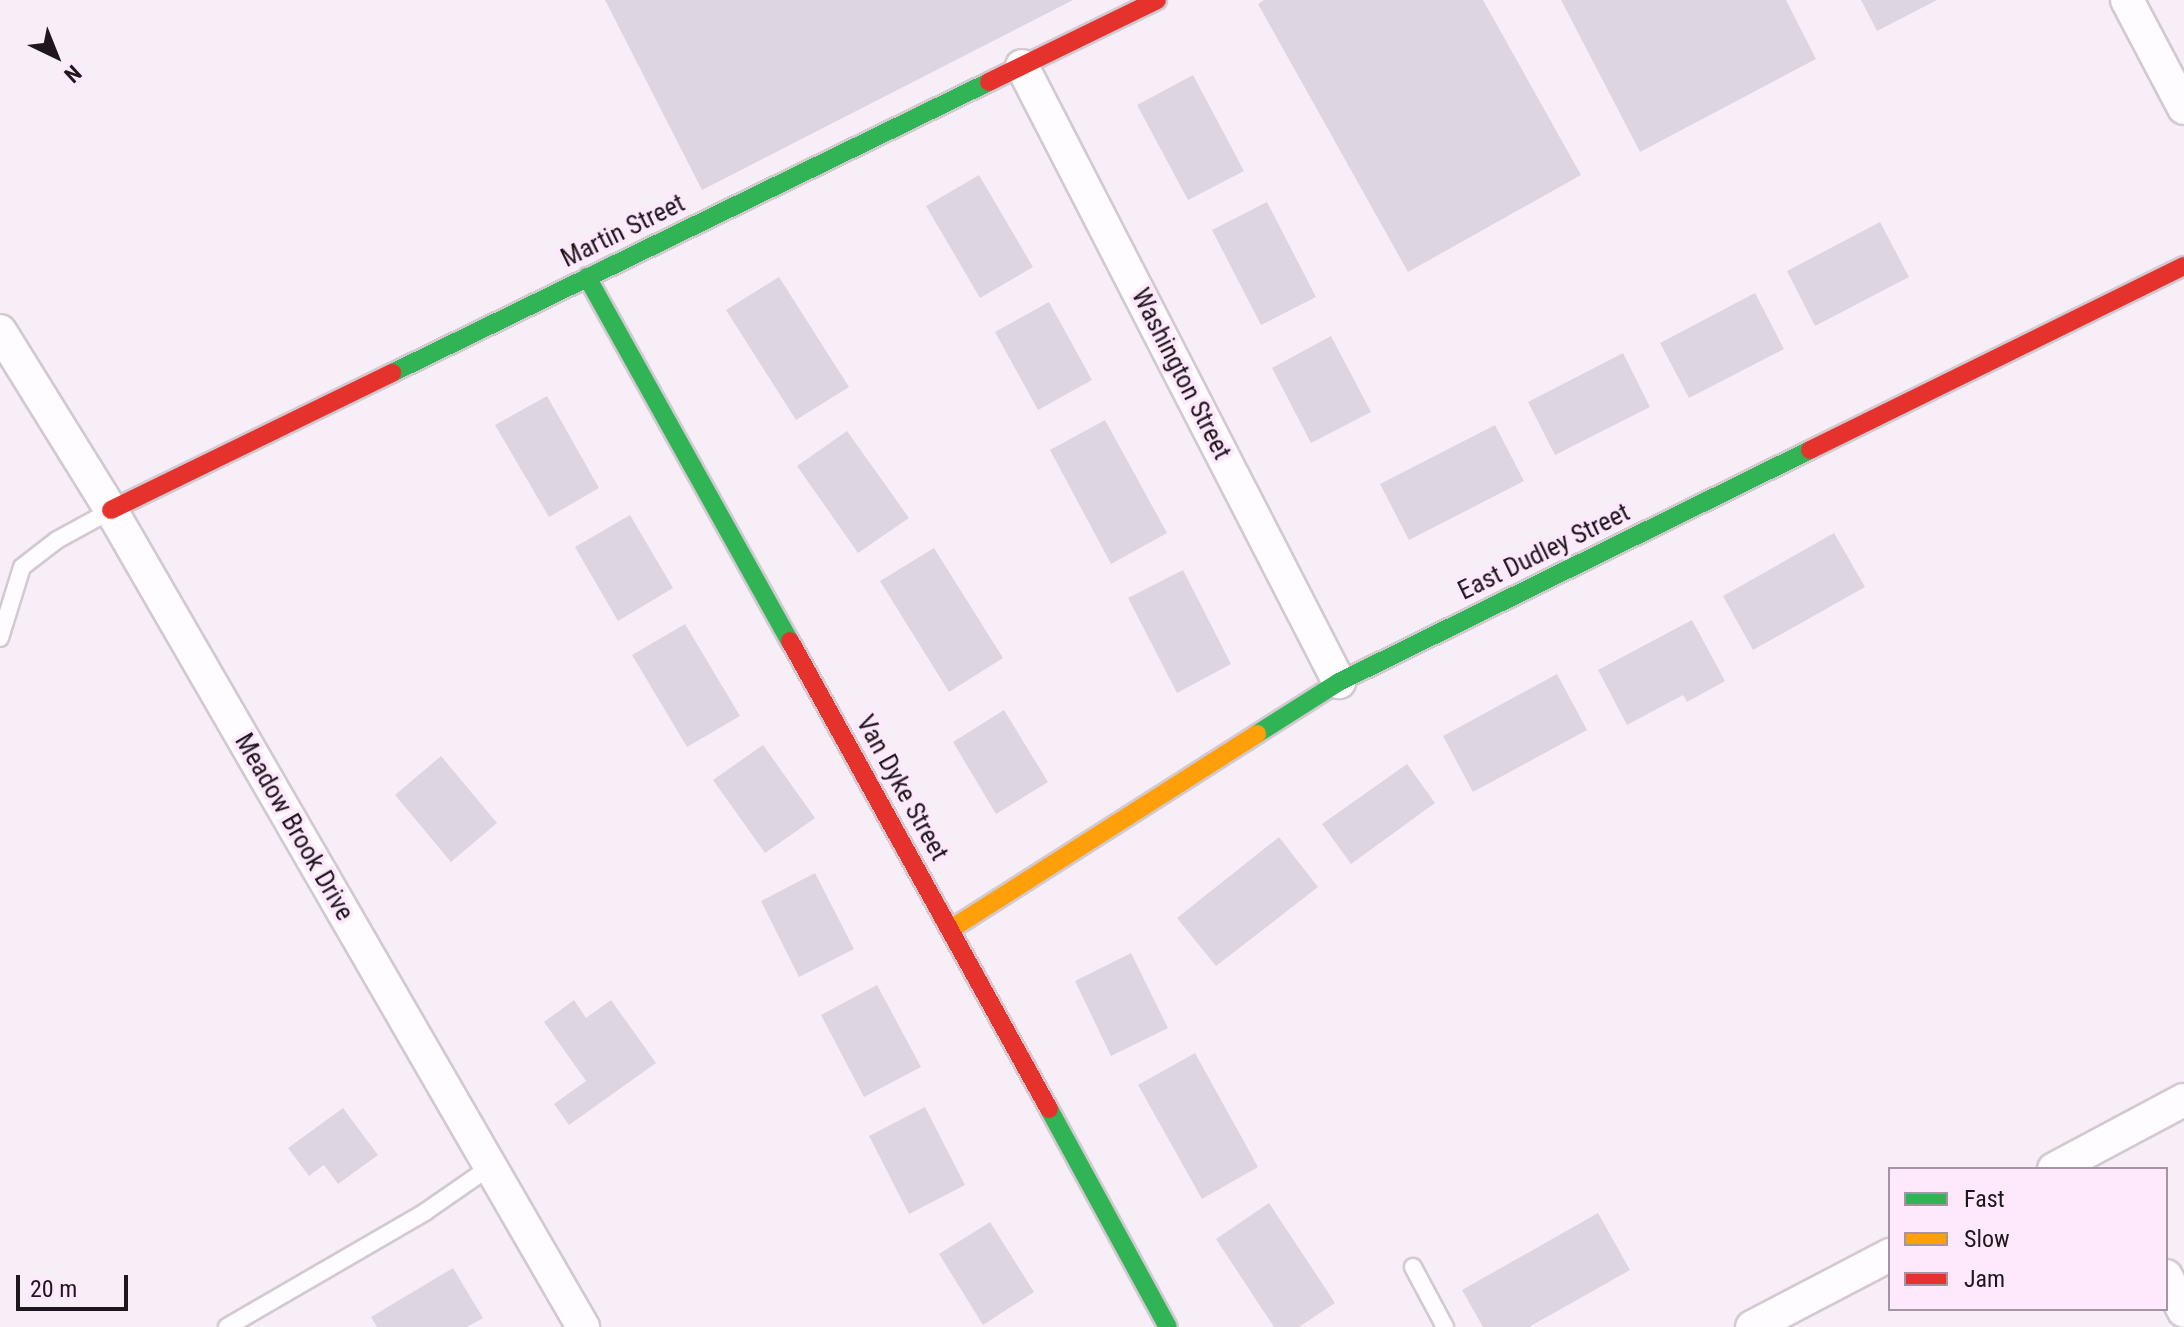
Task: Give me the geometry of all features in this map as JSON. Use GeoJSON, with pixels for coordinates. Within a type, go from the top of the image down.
{"type":"FeatureCollection","features":[{"type":"Feature","properties":{"kind":"street","name":"Martin Street"},"geometry":{"type":"LineString","coordinates":[[111,510],[1157,0]]}},
{"type":"Feature","properties":{"kind":"street"},"geometry":{"type":"LineString","coordinates":[[2127,0],[2184,108]]}},
{"type":"Feature","properties":{"kind":"street","name":"Washington Street"},"geometry":{"type":"LineString","coordinates":[[1022,66],[1339,682]]}},
{"type":"Feature","properties":{"kind":"street","name":"East Dudley Street"},"geometry":{"type":"LineString","coordinates":[[951,929],[1339,682],[2184,266]]}},
{"type":"Feature","properties":{"kind":"street","name":"Van Dyke Street"},"geometry":{"type":"LineString","coordinates":[[587,277],[951,929],[1168,1327]]}},
{"type":"Feature","properties":{"kind":"street","name":"Meadow Brook Drive"},"geometry":{"type":"LineString","coordinates":[[0,331],[111,510],[583,1327]]}},
{"type":"Feature","properties":{"kind":"street"},"geometry":{"type":"LineString","coordinates":[[2062,1167],[2105,1157],[2184,1100]]}},
{"type":"Feature","properties":{"kind":"street"},"geometry":{"type":"LineString","coordinates":[[1752,1327],[1888,1256]]}},
{"type":"Feature","properties":{"kind":"street"},"geometry":{"type":"LineString","coordinates":[[2168,1280],[2184,1311]]}},
{"type":"Feature","properties":{"kind":"lane"},"geometry":{"type":"LineString","coordinates":[[0,638],[22,567],[57,540],[111,510]]}},
{"type":"Feature","properties":{"kind":"lane"},"geometry":{"type":"LineString","coordinates":[[227,1327],[425,1212],[490,1167]]}},
{"type":"Feature","properties":{"kind":"lane"},"geometry":{"type":"LineString","coordinates":[[1413,1267],[1445,1327]]}},
{"type":"Feature","properties":{"kind":"building"},"geometry":{"type":"Polygon","coordinates":[[[605,0],[1073,0],[702,190],[605,0]]]}},
{"type":"Feature","properties":{"kind":"building"},"geometry":{"type":"Polygon","coordinates":[[[1264,0],[1483,0],[1581,175],[1408,272],[1258,4],[1264,0]]]}},
{"type":"Feature","properties":{"kind":"building"},"geometry":{"type":"Polygon","coordinates":[[[1561,0],[1786,0],[1816,59],[1640,152],[1561,0]]]}},
{"type":"Feature","properties":{"kind":"building"},"geometry":{"type":"Polygon","coordinates":[[[1861,0],[1937,0],[1877,31],[1861,0]]]}},
{"type":"Feature","properties":{"kind":"building"},"geometry":{"type":"Polygon","coordinates":[[[1193,75],[1244,171],[1188,200],[1137,105],[1193,75]]]}},
{"type":"Feature","properties":{"kind":"building"},"geometry":{"type":"Polygon","coordinates":[[[979,175],[1033,267],[980,298],[926,206],[979,175]]]}},
{"type":"Feature","properties":{"kind":"building"},"geometry":{"type":"Polygon","coordinates":[[[1267,202],[1316,297],[1261,325],[1212,230],[1267,202]]]}},
{"type":"Feature","properties":{"kind":"building"},"geometry":{"type":"Polygon","coordinates":[[[1880,222],[1909,277],[1815,326],[1787,271],[1880,222]]]}},
{"type":"Feature","properties":{"kind":"building"},"geometry":{"type":"Polygon","coordinates":[[[779,277],[849,387],[796,420],[726,310],[779,277]]]}},
{"type":"Feature","properties":{"kind":"building"},"geometry":{"type":"Polygon","coordinates":[[[1755,293],[1784,349],[1689,398],[1660,343],[1755,293]]]}},
{"type":"Feature","properties":{"kind":"building"},"geometry":{"type":"Polygon","coordinates":[[[1049,302],[1092,380],[1038,410],[995,332],[1049,302]]]}},
{"type":"Feature","properties":{"kind":"building"},"geometry":{"type":"Polygon","coordinates":[[[1331,336],[1371,412],[1311,443],[1272,368],[1331,336]]]}},
{"type":"Feature","properties":{"kind":"building"},"geometry":{"type":"Polygon","coordinates":[[[1623,353],[1650,407],[1555,455],[1528,402],[1623,353]]]}},
{"type":"Feature","properties":{"kind":"building"},"geometry":{"type":"Polygon","coordinates":[[[547,396],[599,488],[549,517],[495,425],[547,396]]]}},
{"type":"Feature","properties":{"kind":"building"},"geometry":{"type":"Polygon","coordinates":[[[1105,420],[1167,533],[1111,564],[1050,450],[1105,420]]]}},
{"type":"Feature","properties":{"kind":"building"},"geometry":{"type":"Polygon","coordinates":[[[1495,425],[1524,481],[1409,540],[1380,484],[1495,425]]]}},
{"type":"Feature","properties":{"kind":"building"},"geometry":{"type":"Polygon","coordinates":[[[847,431],[909,518],[858,553],[797,466],[847,431]]]}},
{"type":"Feature","properties":{"kind":"building"},"geometry":{"type":"Polygon","coordinates":[[[630,515],[673,588],[618,621],[575,547],[630,515]]]}},
{"type":"Feature","properties":{"kind":"building"},"geometry":{"type":"Polygon","coordinates":[[[1834,533],[1865,587],[1753,650],[1723,596],[1834,533]]]}},
{"type":"Feature","properties":{"kind":"building"},"geometry":{"type":"Polygon","coordinates":[[[934,548],[1003,658],[949,692],[880,581],[934,548]]]}},
{"type":"Feature","properties":{"kind":"building"},"geometry":{"type":"Polygon","coordinates":[[[1183,570],[1231,664],[1177,693],[1128,598],[1183,570]]]}},
{"type":"Feature","properties":{"kind":"building"},"geometry":{"type":"Polygon","coordinates":[[[1692,620],[1725,681],[1687,702],[1683,695],[1627,725],[1598,670],[1692,620]]]}},
{"type":"Feature","properties":{"kind":"building"},"geometry":{"type":"Polygon","coordinates":[[[685,624],[740,716],[687,747],[632,655],[685,624]]]}},
{"type":"Feature","properties":{"kind":"building"},"geometry":{"type":"Polygon","coordinates":[[[1557,674],[1587,730],[1473,792],[1443,736],[1557,674]]]}},
{"type":"Feature","properties":{"kind":"building"},"geometry":{"type":"Polygon","coordinates":[[[1004,710],[1048,782],[996,814],[953,742],[1004,710]]]}},
{"type":"Feature","properties":{"kind":"building"},"geometry":{"type":"Polygon","coordinates":[[[763,745],[815,818],[765,853],[713,780],[763,745]]]}},
{"type":"Feature","properties":{"kind":"building"},"geometry":{"type":"Polygon","coordinates":[[[441,756],[497,823],[451,862],[395,795],[441,756]]]}},
{"type":"Feature","properties":{"kind":"building"},"geometry":{"type":"Polygon","coordinates":[[[1407,764],[1435,803],[1351,864],[1322,824],[1407,764]]]}},
{"type":"Feature","properties":{"kind":"building"},"geometry":{"type":"Polygon","coordinates":[[[1279,837],[1318,887],[1216,966],[1177,918],[1279,837]]]}},
{"type":"Feature","properties":{"kind":"building"},"geometry":{"type":"Polygon","coordinates":[[[815,873],[854,949],[799,977],[761,901],[815,873]]]}},
{"type":"Feature","properties":{"kind":"building"},"geometry":{"type":"Polygon","coordinates":[[[1131,953],[1168,1028],[1111,1056],[1075,981],[1131,953]]]}},
{"type":"Feature","properties":{"kind":"building"},"geometry":{"type":"Polygon","coordinates":[[[877,985],[921,1067],[864,1097],[821,1015],[877,985]]]}},
{"type":"Feature","properties":{"kind":"building"},"geometry":{"type":"Polygon","coordinates":[[[574,1000],[586,1018],[611,1000],[656,1063],[569,1125],[554,1104],[586,1081],[544,1022],[574,1000]]]}},
{"type":"Feature","properties":{"kind":"building"},"geometry":{"type":"Polygon","coordinates":[[[1195,1053],[1258,1167],[1202,1199],[1138,1085],[1195,1053]]]}},
{"type":"Feature","properties":{"kind":"building"},"geometry":{"type":"Polygon","coordinates":[[[925,1107],[965,1185],[909,1214],[869,1136],[925,1107]]]}},
{"type":"Feature","properties":{"kind":"building"},"geometry":{"type":"Polygon","coordinates":[[[343,1108],[378,1155],[338,1184],[324,1165],[309,1176],[288,1148],[343,1108]]]}},
{"type":"Feature","properties":{"kind":"building"},"geometry":{"type":"Polygon","coordinates":[[[1269,1203],[1335,1303],[1299,1327],[1274,1327],[1216,1239],[1269,1203]]]}},
{"type":"Feature","properties":{"kind":"building"},"geometry":{"type":"Polygon","coordinates":[[[1598,1213],[1630,1270],[1529,1327],[1483,1327],[1462,1290],[1598,1213]]]}},
{"type":"Feature","properties":{"kind":"building"},"geometry":{"type":"Polygon","coordinates":[[[990,1222],[1034,1292],[983,1325],[939,1254],[990,1222]]]}},
{"type":"Feature","properties":{"kind":"building"},"geometry":{"type":"Polygon","coordinates":[[[453,1268],[483,1318],[467,1327],[377,1327],[371,1317],[453,1268]]]}},
{"type":"Feature","properties":{"kind":"traffic: fast"},"geometry":{"type":"LineString","coordinates":[[392,373],[989,82]]}},
{"type":"Feature","properties":{"kind":"traffic: fast"},"geometry":{"type":"LineString","coordinates":[[587,277],[790,641]]}},
{"type":"Feature","properties":{"kind":"traffic: fast"},"geometry":{"type":"LineString","coordinates":[[1257,734],[1339,682],[1810,450]]}},
{"type":"Feature","properties":{"kind":"traffic: fast"},"geometry":{"type":"LineString","coordinates":[[1049,1109],[1168,1327]]}},
{"type":"Feature","properties":{"kind":"traffic: slow"},"geometry":{"type":"LineString","coordinates":[[951,929],[1257,734]]}},
{"type":"Feature","properties":{"kind":"traffic: jam"},"geometry":{"type":"LineString","coordinates":[[989,82],[1157,0]]}},
{"type":"Feature","properties":{"kind":"traffic: jam"},"geometry":{"type":"LineString","coordinates":[[1810,450],[2184,266]]}},
{"type":"Feature","properties":{"kind":"traffic: jam"},"geometry":{"type":"LineString","coordinates":[[111,510],[392,373]]}},
{"type":"Feature","properties":{"kind":"traffic: jam"},"geometry":{"type":"LineString","coordinates":[[790,641],[1049,1109]]}}]}
